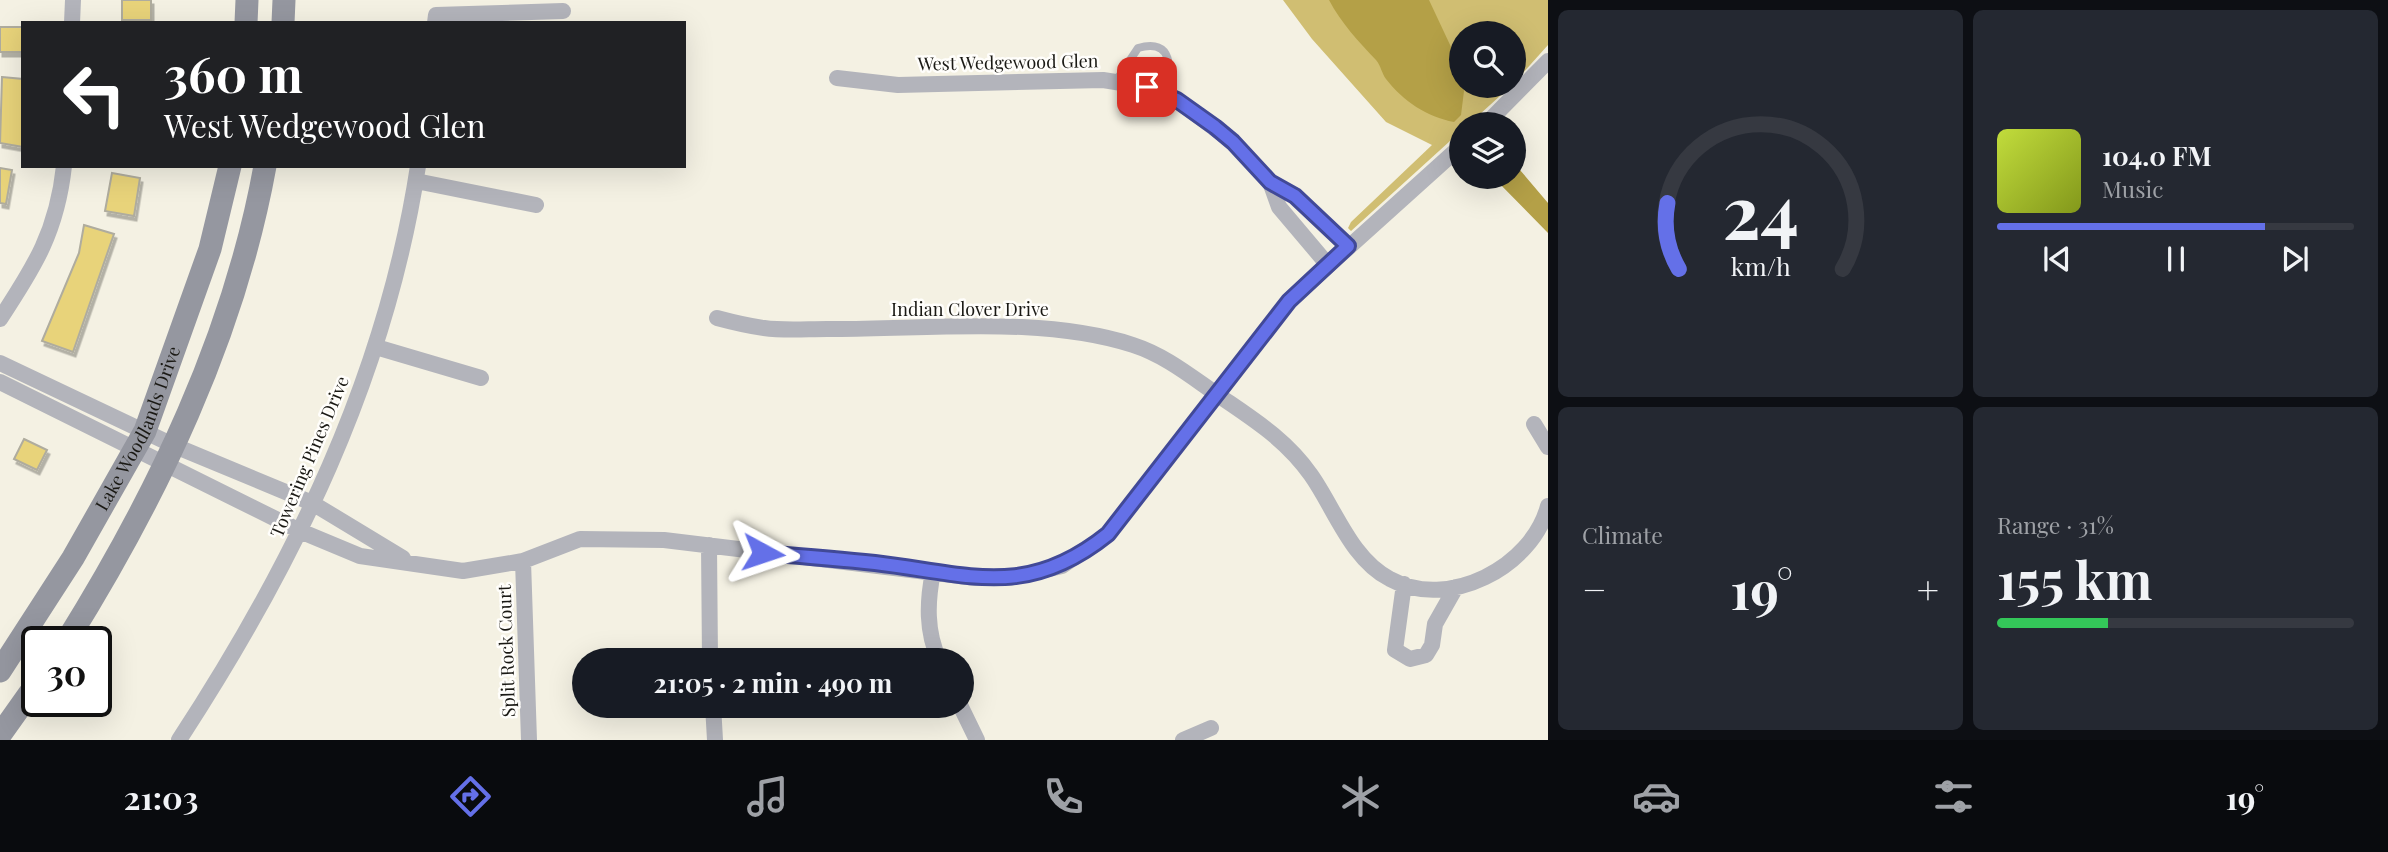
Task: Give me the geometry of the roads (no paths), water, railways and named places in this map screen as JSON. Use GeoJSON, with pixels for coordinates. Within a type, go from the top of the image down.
{"type":"FeatureCollection","features":[{"type":"Feature","properties":{"kind":"main road"},"geometry":{"type":"LineString","coordinates":[[246,21],[247,0]]}},
{"type":"Feature","properties":{"kind":"main road"},"geometry":{"type":"LineString","coordinates":[[283,21],[284,0]]}},
{"type":"Feature","properties":{"kind":"main road","name":"Lake Woodlands Drive"},"geometry":{"type":"LineString","coordinates":[[0,671],[26,635],[140,441],[210,248],[230,168]]}},
{"type":"Feature","properties":{"kind":"main road","name":"Lake Woodlands Drive"},"geometry":{"type":"LineString","coordinates":[[76,626],[110,572],[170,456],[222,324],[242,264],[265,168]]}},
{"type":"Feature","properties":{"kind":"main road"},"geometry":{"type":"LineString","coordinates":[[0,735],[21,705]]}},
{"type":"Feature","properties":{"kind":"street"},"geometry":{"type":"LineString","coordinates":[[72,21],[73,0]]}},
{"type":"Feature","properties":{"kind":"street"},"geometry":{"type":"LineString","coordinates":[[435,21],[436,15],[563,11]]}},
{"type":"Feature","properties":{"kind":"street"},"geometry":{"type":"LineString","coordinates":[[1498,112],[1548,61]]}},
{"type":"Feature","properties":{"kind":"street","name":"West Wedgewood Glen"},"geometry":{"type":"LineString","coordinates":[[837,78],[898,85],[960,86],[1116,81],[1163,93],[1197,113],[1233,142],[1270,182],[1295,196],[1348,246]]}},
{"type":"Feature","properties":{"kind":"street"},"geometry":{"type":"LineString","coordinates":[[0,363],[170,456],[299,531],[360,556],[463,571],[523,561],[580,539],[664,540],[976,578],[1010,578],[1062,566],[1084,554],[1108,534],[1289,301],[1449,157]]}},
{"type":"Feature","properties":{"kind":"street"},"geometry":{"type":"LineString","coordinates":[[0,319],[32,272],[47,240],[65,168]]}},
{"type":"Feature","properties":{"kind":"street"},"geometry":{"type":"LineString","coordinates":[[417,174],[536,205]]}},
{"type":"Feature","properties":{"kind":"street","name":"Towering Pines Drive"},"geometry":{"type":"LineString","coordinates":[[179,740],[231,660],[283,569],[336,454],[376,347],[417,174]]}},
{"type":"Feature","properties":{"kind":"street","name":"West Wedgewood Glen"},"geometry":{"type":"LineString","coordinates":[[1270,182],[1279,207],[1328,265]]}},
{"type":"Feature","properties":{"kind":"street","name":"Indian Clover Drive"},"geometry":{"type":"LineString","coordinates":[[717,318],[765,329],[1027,327],[1096,334],[1158,356],[1249,414],[1295,454],[1357,548],[1390,579],[1423,589],[1456,587],[1482,579],[1517,555],[1534,535],[1548,506]]}},
{"type":"Feature","properties":{"kind":"street"},"geometry":{"type":"LineString","coordinates":[[376,347],[481,378]]}},
{"type":"Feature","properties":{"kind":"street"},"geometry":{"type":"LineString","coordinates":[[0,382],[170,456],[312,503],[408,561]]}},
{"type":"Feature","properties":{"kind":"street"},"geometry":{"type":"LineString","coordinates":[[1534,424],[1548,447]]}},
{"type":"Feature","properties":{"kind":"street"},"geometry":{"type":"LineString","coordinates":[[709,545],[710,648]]}},
{"type":"Feature","properties":{"kind":"street","name":"Split Rock Court"},"geometry":{"type":"LineString","coordinates":[[523,561],[529,740]]}},
{"type":"Feature","properties":{"kind":"street"},"geometry":{"type":"LineString","coordinates":[[933,572],[928,596],[928,622],[936,648]]}},
{"type":"Feature","properties":{"kind":"street"},"geometry":{"type":"LineString","coordinates":[[1404,584],[1395,650],[1410,659],[1426,655],[1432,645],[1435,624],[1456,587]]}},
{"type":"Feature","properties":{"kind":"street"},"geometry":{"type":"LineString","coordinates":[[715,718],[719,739]]}},
{"type":"Feature","properties":{"kind":"street"},"geometry":{"type":"LineString","coordinates":[[966,718],[977,740]]}},
{"type":"Feature","properties":{"kind":"street"},"geometry":{"type":"LineString","coordinates":[[1183,740],[1211,728]]}},
{"type":"Feature","properties":{"kind":"lane"},"geometry":{"type":"LineString","coordinates":[[1116,81],[1138,48],[1149,45],[1161,48],[1170,60],[1171,74],[1163,93]]}}]}
